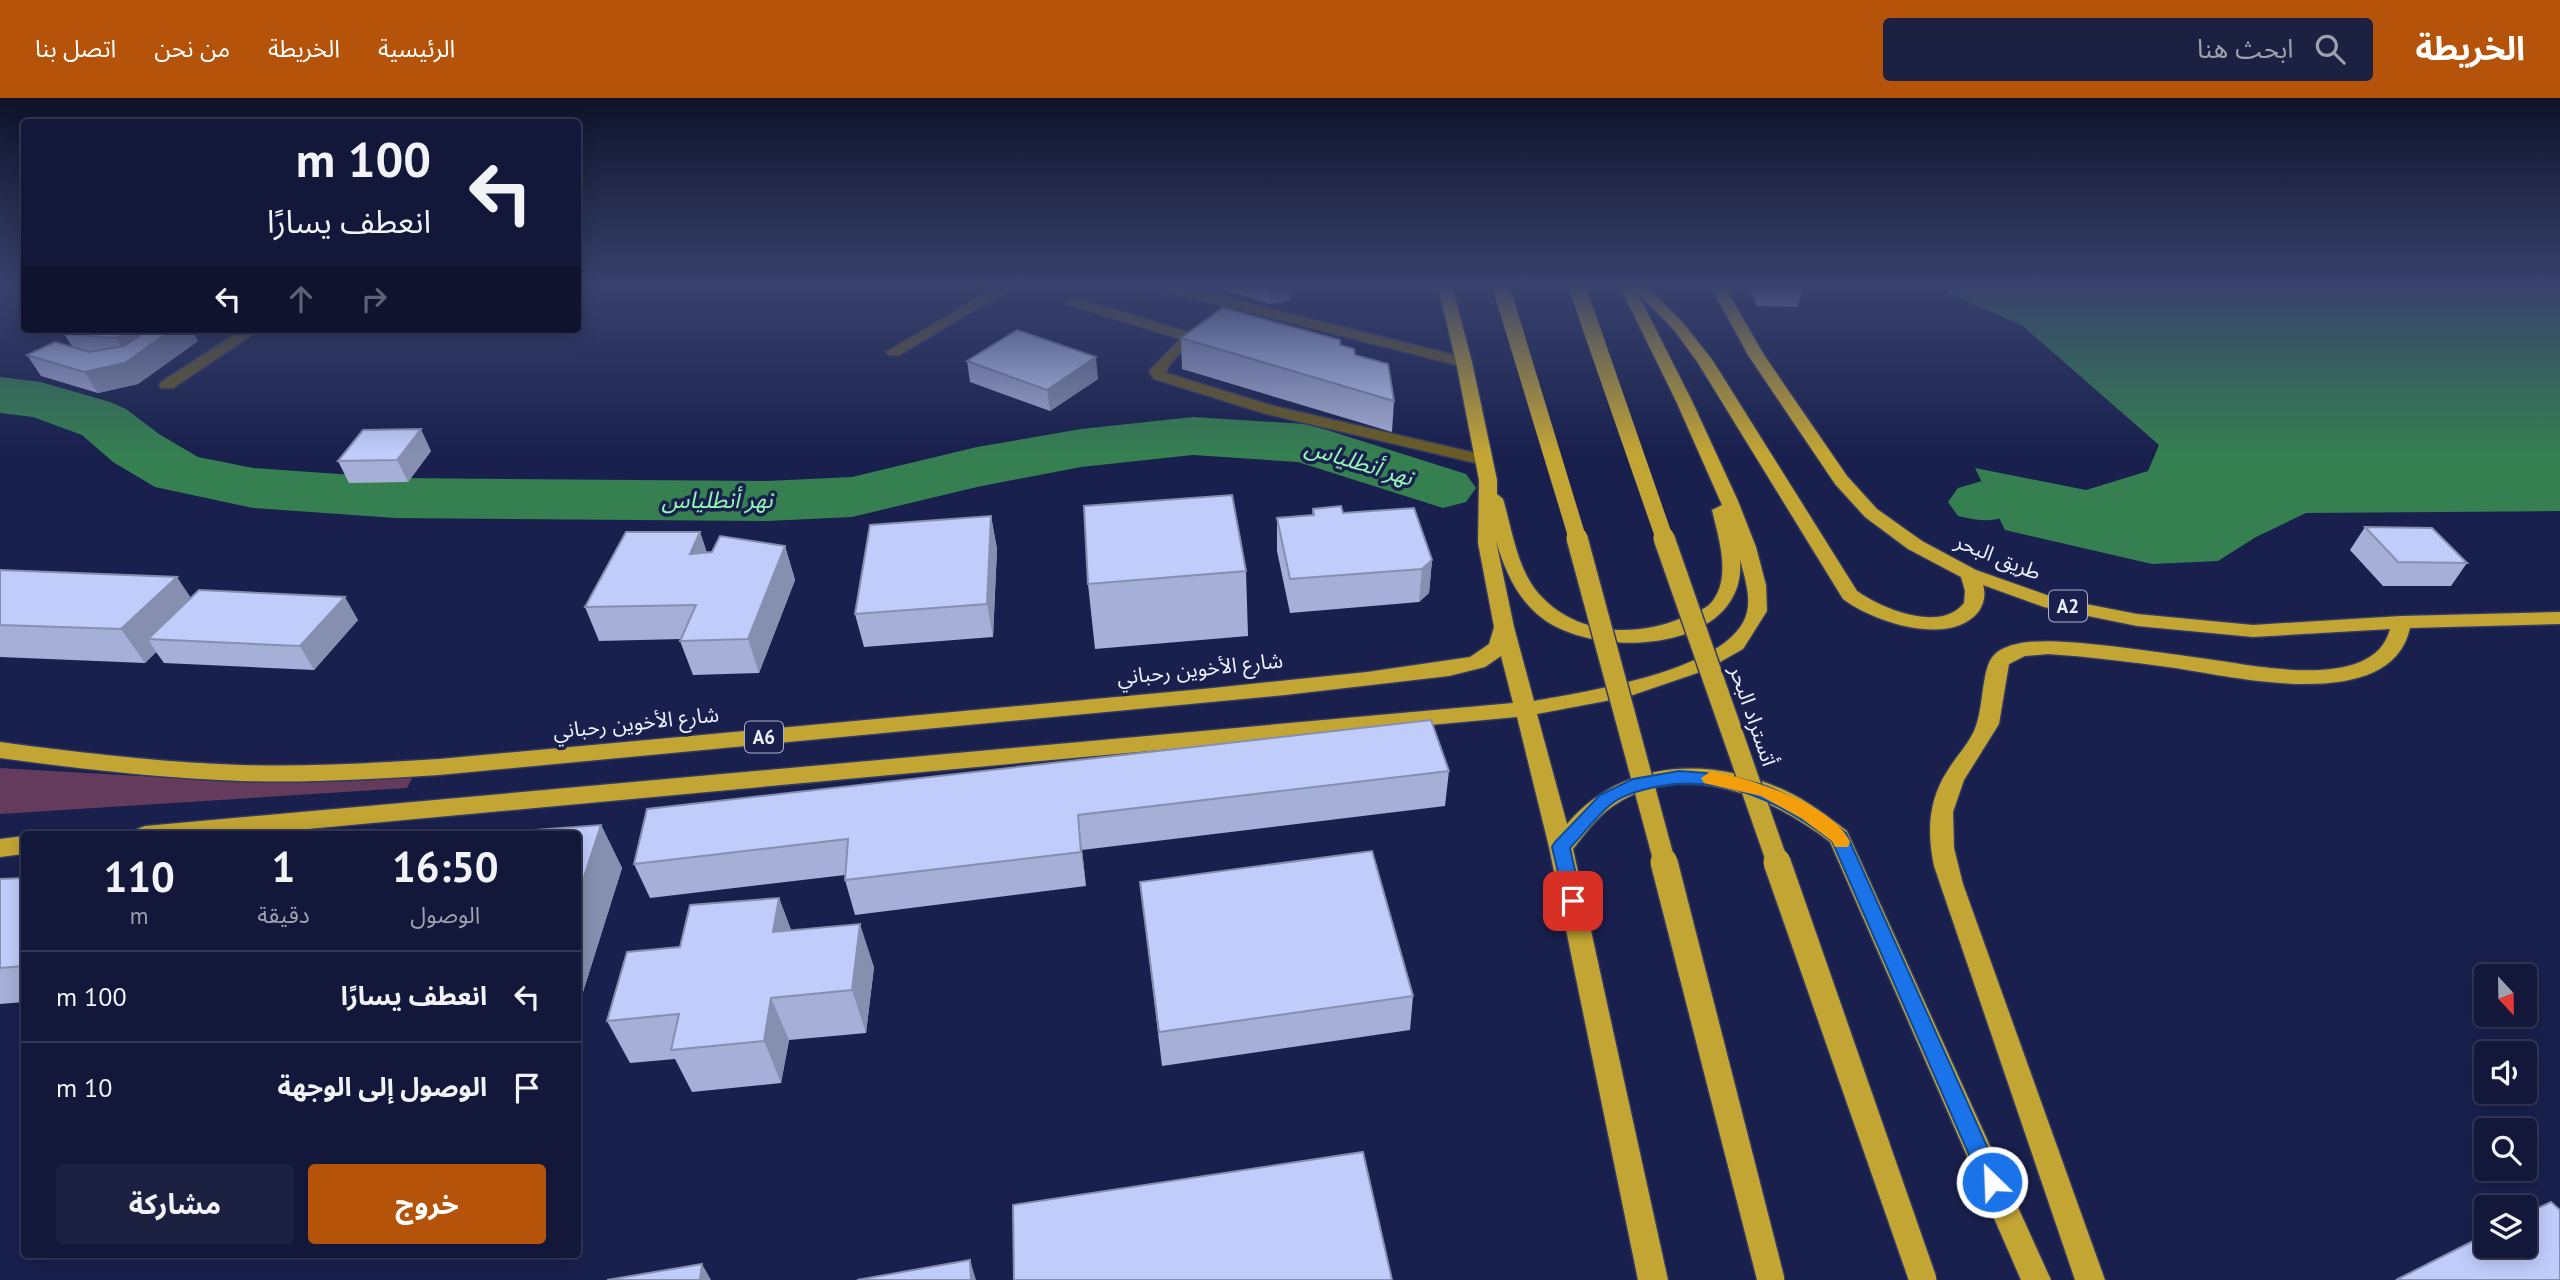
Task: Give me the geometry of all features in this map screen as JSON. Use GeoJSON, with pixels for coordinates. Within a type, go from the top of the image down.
{"type":"FeatureCollection","features":[{"type":"Feature","properties":{"kind":"highway"},"geometry":{"type":"LineString","coordinates":[[1459,342],[1488,481],[1515,568],[1530,597],[1553,619],[1589,635],[1636,638],[1674,629],[1706,615],[1723,601],[1731,578],[1730,552],[1708,451]]}},
{"type":"Feature","properties":{"kind":"highway"},"geometry":{"type":"LineString","coordinates":[[1519,342],[1544,419],[1608,647],[1771,1280]]}},
{"type":"Feature","properties":{"kind":"highway","name":"أتستراد البحر"},"geometry":{"type":"LineString","coordinates":[[1596,342],[1923,1280]]}},
{"type":"Feature","properties":{"kind":"highway"},"geometry":{"type":"LineString","coordinates":[[1527,709],[1601,697],[1660,680],[1708,662],[1737,644],[1758,610],[1755,566],[1708,451],[1654,342]]}},
{"type":"Feature","properties":{"kind":"highway"},"geometry":{"type":"LineString","coordinates":[[1691,342],[1705,361],[1850,595],[1870,609],[1896,619],[1923,623],[1948,621],[1966,614],[1975,603],[1977,589],[1969,574]]}},
{"type":"Feature","properties":{"kind":"highway","name":"طريق البحر"},"geometry":{"type":"LineString","coordinates":[[1749,342],[1841,480],[1871,513],[1915,545],[1969,574],[2051,603],[2137,620],[2253,631],[2402,622],[2560,618]]}},
{"type":"Feature","properties":{"kind":"highway"},"geometry":{"type":"LineString","coordinates":[[1488,481],[1487,543],[1504,627],[1561,847],[1653,1280]]}},
{"type":"Feature","properties":{"kind":"highway"},"geometry":{"type":"LineString","coordinates":[[2090,1280],[1942,858],[1944,805],[1952,781],[1979,743],[1988,724],[1993,705],[1996,664],[2001,657],[2013,652],[2048,646],[2274,674],[2328,676],[2373,664],[2390,653],[2399,639],[2402,622]]}},
{"type":"Feature","properties":{"kind":"highway","name":"شارع الأخوين رحباني"},"geometry":{"type":"LineString","coordinates":[[0,750],[82,761],[252,773],[319,773],[525,760],[1052,711],[1449,669],[1484,660],[1494,653],[1502,641],[1504,627]]}},
{"type":"Feature","properties":{"kind":"highway","name":"A6"},"geometry":{"type":"LineString","coordinates":[[189,831],[1527,709]]}},
{"type":"Feature","properties":{"kind":"highway"},"geometry":{"type":"LineString","coordinates":[[1561,847],[1606,799],[1639,783],[1679,777],[1723,779],[1767,792],[1808,813],[1839,837],[2036,1280]]}},
{"type":"Feature","properties":{"kind":"highway"},"geometry":{"type":"LineString","coordinates":[[0,848],[21,845]]}},
{"type":"Feature","properties":{"kind":"street"},"geometry":{"type":"LineString","coordinates":[[167,384],[232,342]]}},
{"type":"Feature","properties":{"kind":"street"},"geometry":{"type":"LineString","coordinates":[[894,352],[911,342]]}},
{"type":"Feature","properties":{"kind":"street"},"geometry":{"type":"LineString","coordinates":[[1188,342],[1158,368],[1160,376],[1269,410],[1484,460]]}},
{"type":"Feature","properties":{"kind":"street"},"geometry":{"type":"LineString","coordinates":[[1385,342],[1464,362]]}},
{"type":"Feature","properties":{"kind":"shaded area"},"geometry":{"type":"Polygon","coordinates":[[[2041,342],[2560,342],[2560,511],[2306,513],[2256,537],[2218,561],[2152,564],[2005,530],[1975,468],[2086,490],[2148,471],[2159,445],[2041,342]]]}},
{"type":"Feature","properties":{"kind":"shaded area"},"geometry":{"type":"Polygon","coordinates":[[[0,768],[226,781],[412,778],[407,788],[0,814],[0,768]]]}},
{"type":"Feature","properties":{"kind":"building"},"geometry":{"type":"Polygon","coordinates":[[[55,342],[89,352],[124,346],[130,342],[154,342],[125,363],[84,372],[27,355],[55,342]]]}},
{"type":"Feature","properties":{"kind":"building"},"geometry":{"type":"Polygon","coordinates":[[[997,342],[1053,342],[1096,357],[1047,390],[967,361],[997,342]]]}},
{"type":"Feature","properties":{"kind":"building"},"geometry":{"type":"Polygon","coordinates":[[[1195,342],[1340,342],[1340,345],[1354,349],[1355,355],[1388,364],[1394,401],[1195,342]]]}},
{"type":"Feature","properties":{"kind":"building"},"geometry":{"type":"Polygon","coordinates":[[[421,429],[397,460],[338,461],[363,430],[421,429]]]}},
{"type":"Feature","properties":{"kind":"building"},"geometry":{"type":"Polygon","coordinates":[[[1232,495],[1246,571],[1088,584],[1084,506],[1232,495]]]}},
{"type":"Feature","properties":{"kind":"building"},"geometry":{"type":"Polygon","coordinates":[[[1341,506],[1343,513],[1414,508],[1432,560],[1422,569],[1290,579],[1277,518],[1314,515],[1313,509],[1341,506]]]}},
{"type":"Feature","properties":{"kind":"building"},"geometry":{"type":"Polygon","coordinates":[[[991,516],[987,604],[855,614],[870,525],[991,516]]]}},
{"type":"Feature","properties":{"kind":"building"},"geometry":{"type":"Polygon","coordinates":[[[2365,527],[2432,528],[2467,563],[2398,562],[2365,527]]]}},
{"type":"Feature","properties":{"kind":"building"},"geometry":{"type":"Polygon","coordinates":[[[626,532],[700,532],[690,554],[712,552],[720,536],[785,546],[748,639],[680,641],[696,605],[585,607],[626,532]]]}},
{"type":"Feature","properties":{"kind":"building"},"geometry":{"type":"Polygon","coordinates":[[[0,570],[177,577],[121,629],[0,625],[0,570]]]}},
{"type":"Feature","properties":{"kind":"building"},"geometry":{"type":"Polygon","coordinates":[[[199,590],[345,597],[300,646],[148,639],[199,590]]]}},
{"type":"Feature","properties":{"kind":"building"},"geometry":{"type":"Polygon","coordinates":[[[1431,720],[1449,771],[1078,815],[1081,852],[845,880],[848,839],[634,864],[647,809],[1431,720]]]}},
{"type":"Feature","properties":{"kind":"building"},"geometry":{"type":"Polygon","coordinates":[[[601,825],[581,886],[581,831],[520,831],[601,825]]]}},
{"type":"Feature","properties":{"kind":"building"},"geometry":{"type":"Polygon","coordinates":[[[1372,851],[1413,996],[1159,1032],[1140,882],[1372,851]]]}},
{"type":"Feature","properties":{"kind":"building"},"geometry":{"type":"Polygon","coordinates":[[[21,878],[21,966],[0,968],[0,879],[21,878]]]}},
{"type":"Feature","properties":{"kind":"building"},"geometry":{"type":"Polygon","coordinates":[[[779,898],[773,932],[860,924],[852,990],[771,998],[764,1041],[671,1050],[679,1014],[607,1021],[627,952],[680,947],[690,905],[779,898]]]}},
{"type":"Feature","properties":{"kind":"building"},"geometry":{"type":"Polygon","coordinates":[[[1363,1152],[1392,1280],[1014,1280],[1013,1205],[1363,1152]]]}},
{"type":"Feature","properties":{"kind":"building"},"geometry":{"type":"Polygon","coordinates":[[[2551,1202],[2560,1210],[2560,1280],[2396,1280],[2474,1241],[2474,1258],[2537,1258],[2537,1208],[2551,1202]]]}},
{"type":"Feature","properties":{"kind":"building"},"geometry":{"type":"Polygon","coordinates":[[[970,1260],[971,1280],[857,1280],[970,1260]]]}},
{"type":"Feature","properties":{"kind":"building"},"geometry":{"type":"Polygon","coordinates":[[[702,1264],[700,1280],[607,1280],[702,1264]]]}},
{"type":"Feature","properties":{"kind":"waterway","name":"نهر أنطلياس"},"geometry":{"type":"LineString","coordinates":[[0,395],[41,400],[104,422],[136,448],[178,473],[253,488],[395,498],[767,501],[852,497],[977,467],[1081,448],[1193,436],[1305,443],[1443,488]]}},
{"type":"Feature","properties":{"kind":"waterway","name":"نهر أنطلياس"},"geometry":{"type":"LineString","coordinates":[[1982,502],[1992,498]]}},
{"type":"Feature","properties":{"kind":"slow traffic"},"geometry":{"type":"LineString","coordinates":[[1710,778],[1723,779],[1767,792],[1808,813],[1839,837],[1841,842]]}},
{"type":"Feature","properties":{"kind":"route"},"geometry":{"type":"LineString","coordinates":[[1573,901],[1561,847],[1606,799],[1639,783],[1679,777],[1723,779],[1767,792],[1808,813],[1839,837],[1992,1182]]}}]}
